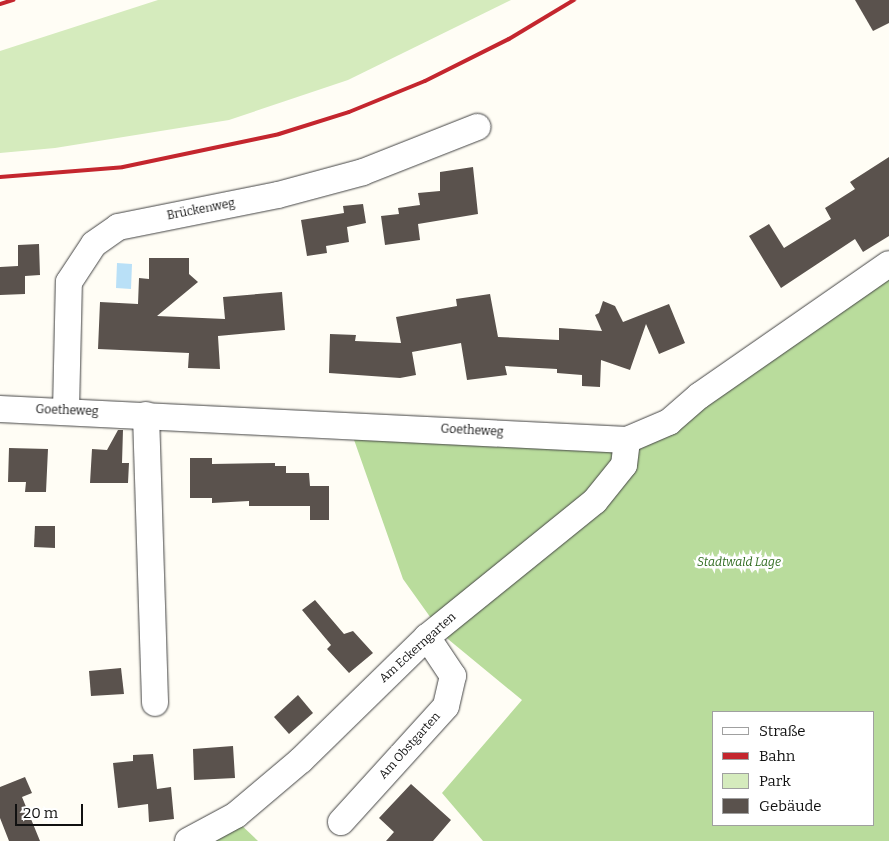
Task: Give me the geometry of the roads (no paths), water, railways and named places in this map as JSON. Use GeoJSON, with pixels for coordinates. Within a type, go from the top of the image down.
{"type":"FeatureCollection","features":[{"type":"Feature","properties":{"kind":"street","name":"Brückenweg"},"geometry":{"type":"LineString","coordinates":[[66,410],[69,282],[94,244],[118,226],[278,195],[363,172],[477,128]]}},
{"type":"Feature","properties":{"kind":"street","name":"Goetheweg"},"geometry":{"type":"LineString","coordinates":[[0,408],[627,440],[669,422],[699,396],[889,264]]}},
{"type":"Feature","properties":{"kind":"street"},"geometry":{"type":"LineString","coordinates":[[146,415],[155,703]]}},
{"type":"Feature","properties":{"kind":"street","name":"Am Eckerngarten"},"geometry":{"type":"LineString","coordinates":[[188,841],[236,815],[294,766],[427,636],[594,502],[624,465],[627,440]]}},
{"type":"Feature","properties":{"kind":"street","name":"Am Obstgarten"},"geometry":{"type":"LineString","coordinates":[[341,822],[446,706],[453,676],[427,636]]}},
{"type":"Feature","properties":{"kind":"water"},"geometry":{"type":"Polygon","coordinates":[[[117,263],[132,264],[131,289],[116,288],[117,263]]]}},
{"type":"Feature","properties":{"kind":"railway"},"geometry":{"type":"LineString","coordinates":[[0,4],[13,0]]}},
{"type":"Feature","properties":{"kind":"railway"},"geometry":{"type":"LineString","coordinates":[[0,177],[123,167],[279,134],[349,112],[425,81],[509,39],[574,0]]}},
{"type":"Feature","properties":{"kind":"park label","name":"Stadtwald Lage"},"geometry":{"type":"Point","coordinates":[739,563]}}]}
